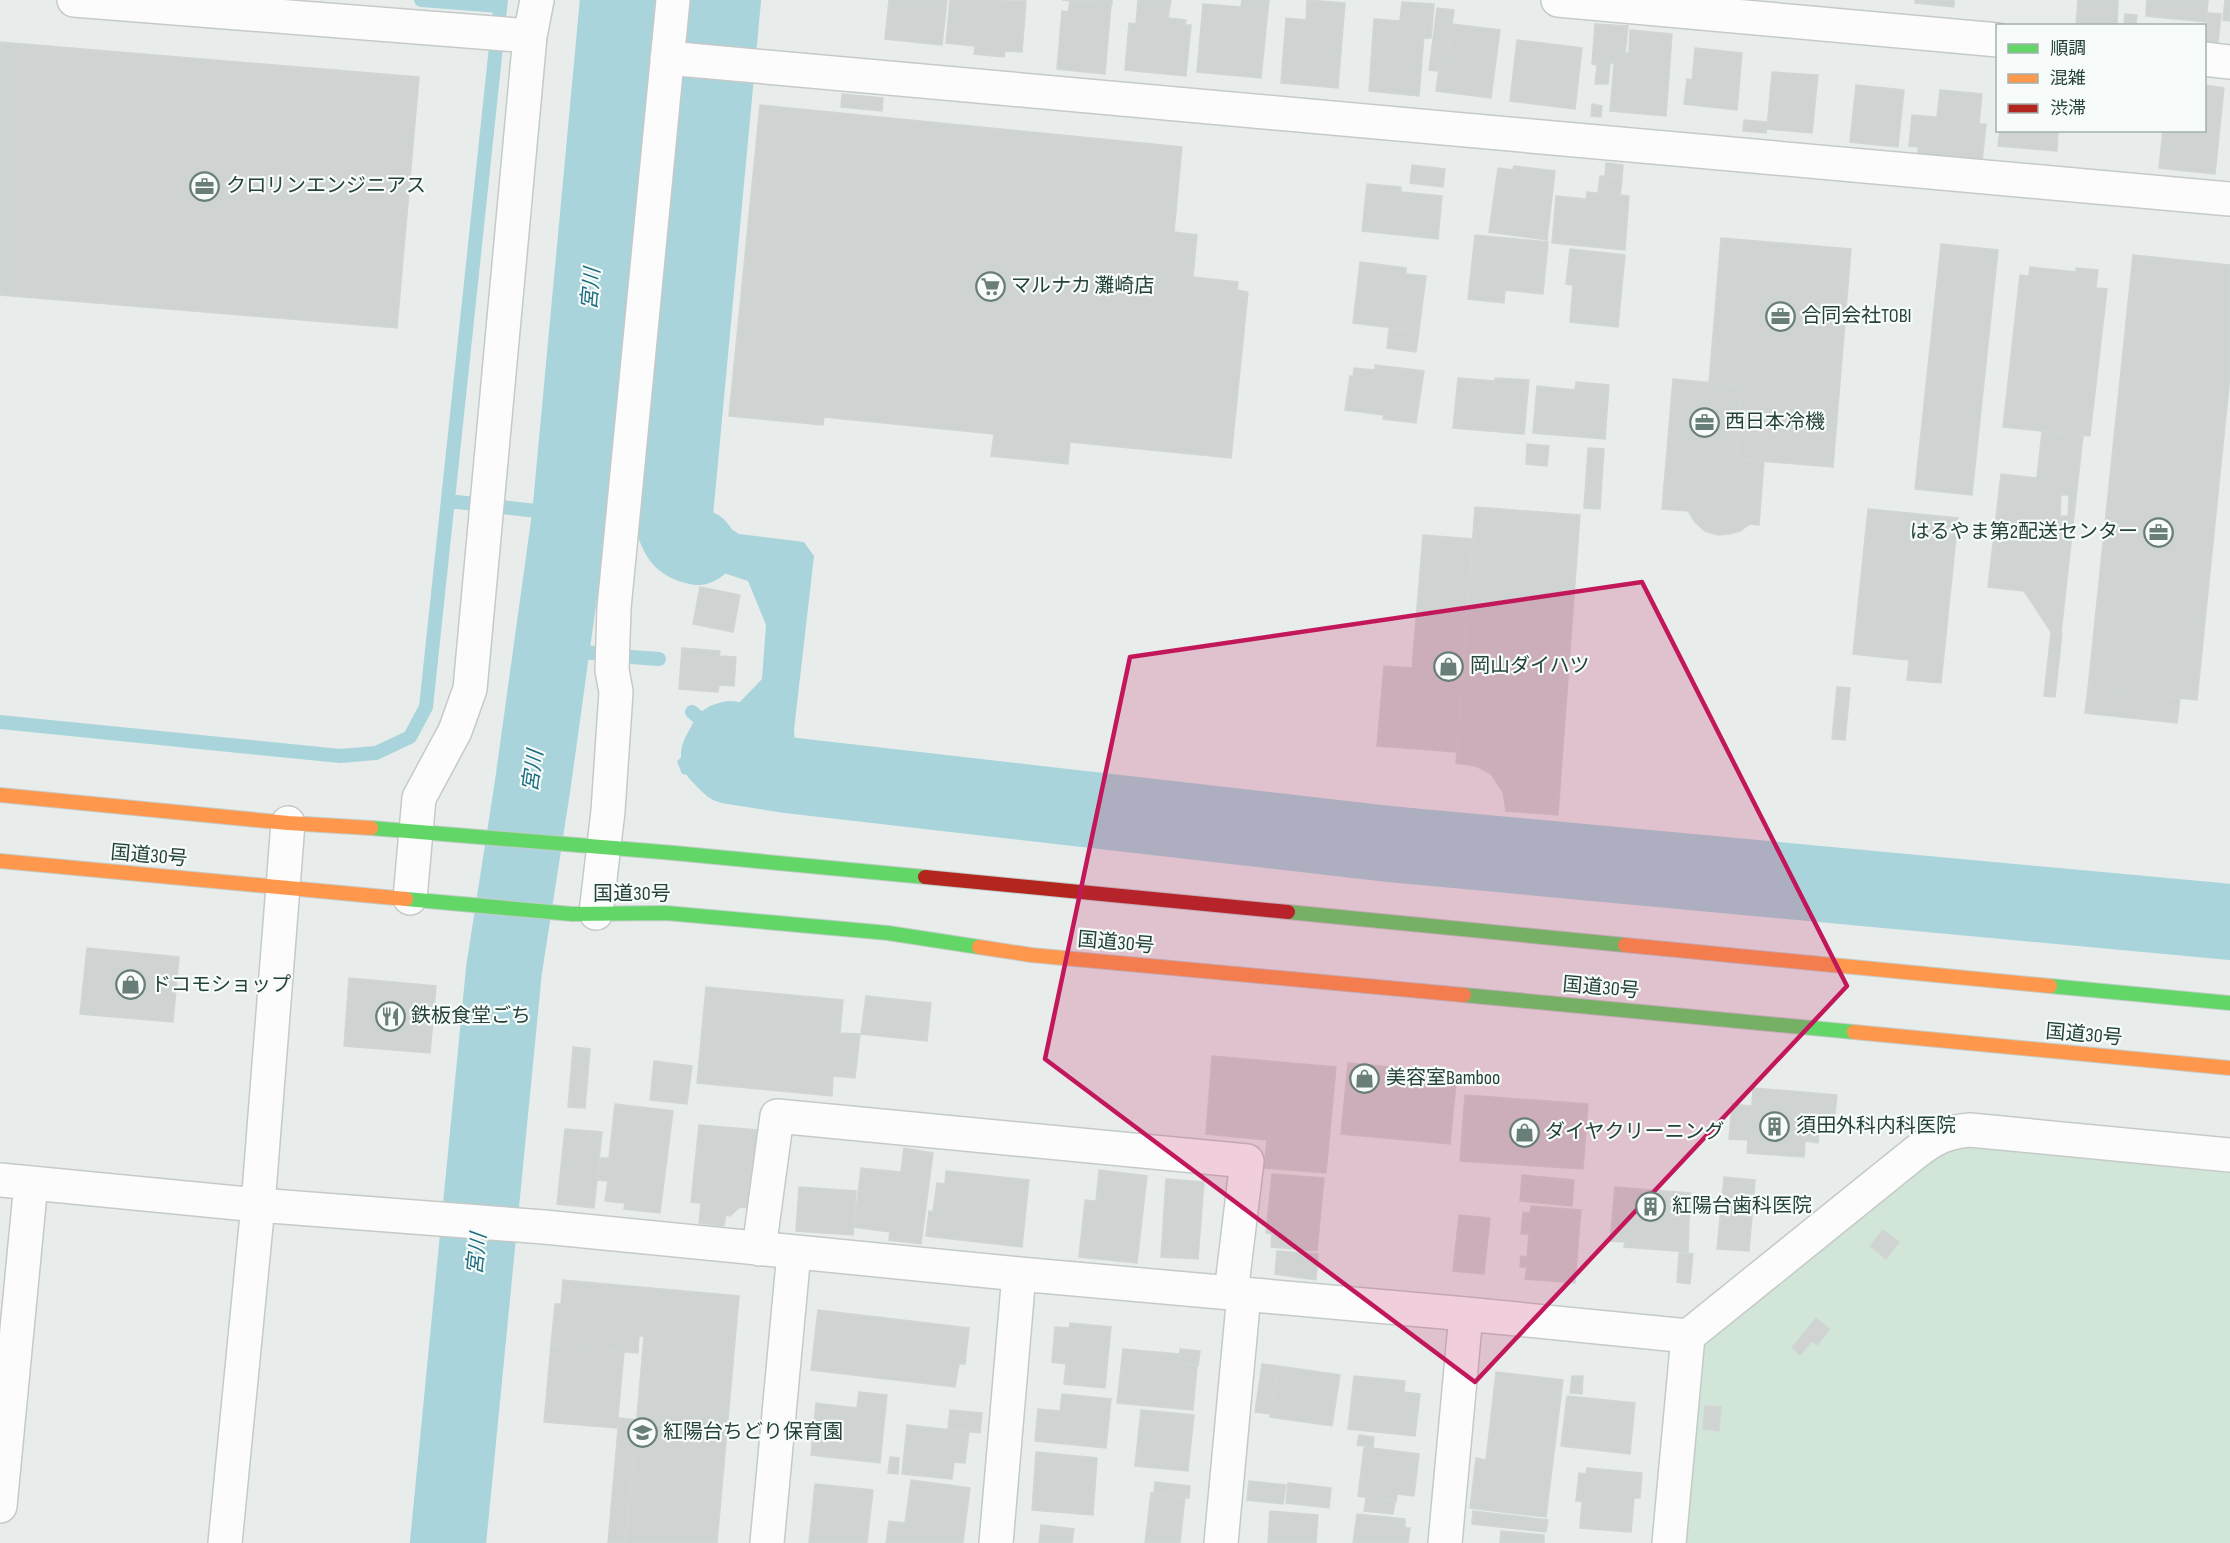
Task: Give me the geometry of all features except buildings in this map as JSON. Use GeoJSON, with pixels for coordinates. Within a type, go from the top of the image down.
{"type":"FeatureCollection","features":[{"type":"Feature","properties":{"kind":"highway","name":"国道30号"},"geometry":{"type":"LineString","coordinates":[[0,795],[288,823],[592,846],[2230,1003]]}},
{"type":"Feature","properties":{"kind":"highway","name":"国道30号"},"geometry":{"type":"LineString","coordinates":[[0,861],[584,914],[675,913],[888,933],[1031,955],[2230,1068]]}},
{"type":"Feature","properties":{"kind":"street"},"geometry":{"type":"LineString","coordinates":[[74,0],[508,34]]}},
{"type":"Feature","properties":{"kind":"street"},"geometry":{"type":"LineString","coordinates":[[410,898],[419,798],[455,731],[470,689],[489,488],[508,34],[537,0]]}},
{"type":"Feature","properties":{"kind":"street"},"geometry":{"type":"LineString","coordinates":[[584,914],[616,692],[612,670],[614,608],[673,0]]}},
{"type":"Feature","properties":{"kind":"street"},"geometry":{"type":"LineString","coordinates":[[1558,0],[1629,3],[1996,40]]}},
{"type":"Feature","properties":{"kind":"street"},"geometry":{"type":"LineString","coordinates":[[667,58],[2230,199]]}},
{"type":"Feature","properties":{"kind":"street"},"geometry":{"type":"LineString","coordinates":[[2206,59],[2230,62]]}},
{"type":"Feature","properties":{"kind":"street"},"geometry":{"type":"LineString","coordinates":[[225,1543],[258,1205],[288,823]]}},
{"type":"Feature","properties":{"kind":"street"},"geometry":{"type":"LineString","coordinates":[[759,1249],[777,1116],[1247,1161],[1221,1543]]}},
{"type":"Feature","properties":{"kind":"street"},"geometry":{"type":"LineString","coordinates":[[0,1506],[15,1182],[258,1205],[544,1227],[1688,1336],[1930,1141],[1950,1132],[1970,1130],[2230,1155]]}},
{"type":"Feature","properties":{"kind":"street"},"geometry":{"type":"LineString","coordinates":[[767,1543],[794,1252]]}},
{"type":"Feature","properties":{"kind":"street"},"geometry":{"type":"LineString","coordinates":[[996,1543],[1019,1274]]}},
{"type":"Feature","properties":{"kind":"street"},"geometry":{"type":"LineString","coordinates":[[1445,1543],[1466,1314]]}},
{"type":"Feature","properties":{"kind":"street"},"geometry":{"type":"LineString","coordinates":[[1669,1543],[1688,1336]]}},
{"type":"Feature","properties":{"kind":"highlighted area"},"geometry":{"type":"Polygon","coordinates":[[[1642,582],[1847,986],[1475,1382],[1045,1059],[1130,657],[1642,582]]]}},
{"type":"Feature","properties":{"kind":"green space"},"geometry":{"type":"Polygon","coordinates":[[[1959,1146],[2230,1173],[2230,1543],[1686,1543],[1697,1373],[1704,1348],[1716,1330],[1933,1155],[1959,1146]]]}},
{"type":"Feature","properties":{"kind":"water"},"geometry":{"type":"Polygon","coordinates":[[[666,453],[695,459],[694,482],[702,504],[722,523],[739,534],[804,542],[814,556],[794,730],[799,791],[682,774],[677,761],[712,731],[762,679],[766,625],[748,581],[662,553],[655,531],[648,527],[649,514],[656,511],[664,498],[666,453]]]}},
{"type":"Feature","properties":{"kind":"waterway"},"geometry":{"type":"LineString","coordinates":[[421,0],[500,6]]}},
{"type":"Feature","properties":{"kind":"waterway"},"geometry":{"type":"LineString","coordinates":[[0,722],[340,756],[376,753],[410,737],[426,707],[501,0]]}},
{"type":"Feature","properties":{"kind":"waterway","name":"宮川"},"geometry":{"type":"LineString","coordinates":[[448,1543],[504,970],[570,516],[618,0]]}},
{"type":"Feature","properties":{"kind":"waterway"},"geometry":{"type":"LineString","coordinates":[[698,547],[682,540],[674,525],[723,0]]}},
{"type":"Feature","properties":{"kind":"waterway"},"geometry":{"type":"LineString","coordinates":[[448,501],[590,517]]}},
{"type":"Feature","properties":{"kind":"waterway"},"geometry":{"type":"LineString","coordinates":[[552,650],[594,653]]}},
{"type":"Feature","properties":{"kind":"waterway"},"geometry":{"type":"LineString","coordinates":[[631,657],[659,659]]}},
{"type":"Feature","properties":{"kind":"waterway"},"geometry":{"type":"LineString","coordinates":[[692,712],[727,740]]}},
{"type":"Feature","properties":{"kind":"waterway"},"geometry":{"type":"LineString","coordinates":[[731,739],[727,740],[719,755],[730,766],[787,775],[1389,844],[2230,922]]}},
{"type":"Feature","properties":{"kind":"traffic: fast"},"geometry":{"type":"LineString","coordinates":[[371,828],[925,877]]}},
{"type":"Feature","properties":{"kind":"traffic: fast"},"geometry":{"type":"LineString","coordinates":[[406,899],[572,914],[666,913],[888,933],[979,947]]}},
{"type":"Feature","properties":{"kind":"traffic: fast"},"geometry":{"type":"LineString","coordinates":[[1288,912],[1625,945]]}},
{"type":"Feature","properties":{"kind":"traffic: fast"},"geometry":{"type":"LineString","coordinates":[[2050,986],[2230,1003]]}},
{"type":"Feature","properties":{"kind":"traffic: fast"},"geometry":{"type":"LineString","coordinates":[[1464,995],[1854,1032]]}},
{"type":"Feature","properties":{"kind":"traffic: slow"},"geometry":{"type":"LineString","coordinates":[[0,795],[288,823],[371,828]]}},
{"type":"Feature","properties":{"kind":"traffic: slow"},"geometry":{"type":"LineString","coordinates":[[0,861],[406,899]]}},
{"type":"Feature","properties":{"kind":"traffic: slow"},"geometry":{"type":"LineString","coordinates":[[1625,945],[2050,986]]}},
{"type":"Feature","properties":{"kind":"traffic: slow"},"geometry":{"type":"LineString","coordinates":[[979,947],[1031,955],[1464,995]]}},
{"type":"Feature","properties":{"kind":"traffic: slow"},"geometry":{"type":"LineString","coordinates":[[1854,1032],[2230,1068]]}},
{"type":"Feature","properties":{"kind":"traffic: jam"},"geometry":{"type":"LineString","coordinates":[[925,877],[1288,912]]}},
{"type":"Feature","properties":{"kind":"place","name":"クロリンエンジニアス"},"geometry":{"type":"Point","coordinates":[205,186]}},
{"type":"Feature","properties":{"kind":"place","name":"マルナカ 灘崎店"},"geometry":{"type":"Point","coordinates":[990,286]}},
{"type":"Feature","properties":{"kind":"place","name":"合同会社TOBI"},"geometry":{"type":"Point","coordinates":[1780,316]}},
{"type":"Feature","properties":{"kind":"place","name":"西日本冷機"},"geometry":{"type":"Point","coordinates":[1704,422]}},
{"type":"Feature","properties":{"kind":"place","name":"はるやま第2配送センター"},"geometry":{"type":"Point","coordinates":[2159,532]}},
{"type":"Feature","properties":{"kind":"place","name":"岡山ダイハツ"},"geometry":{"type":"Point","coordinates":[1449,666]}},
{"type":"Feature","properties":{"kind":"place","name":"ドコモショップ"},"geometry":{"type":"Point","coordinates":[130,985]}},
{"type":"Feature","properties":{"kind":"place","name":"鉄板食堂ごち"},"geometry":{"type":"Point","coordinates":[390,1016]}},
{"type":"Feature","properties":{"kind":"place","name":"美容室Bamboo"},"geometry":{"type":"Point","coordinates":[1365,1078]}},
{"type":"Feature","properties":{"kind":"place","name":"須田外科内科医院"},"geometry":{"type":"Point","coordinates":[1775,1126]}},
{"type":"Feature","properties":{"kind":"place","name":"ダイヤクリーニング"},"geometry":{"type":"Point","coordinates":[1524,1132]}},
{"type":"Feature","properties":{"kind":"place","name":"紅陽台歯科医院"},"geometry":{"type":"Point","coordinates":[1651,1206]}},
{"type":"Feature","properties":{"kind":"place","name":"紅陽台ちどり保育園"},"geometry":{"type":"Point","coordinates":[642,1432]}}]}
